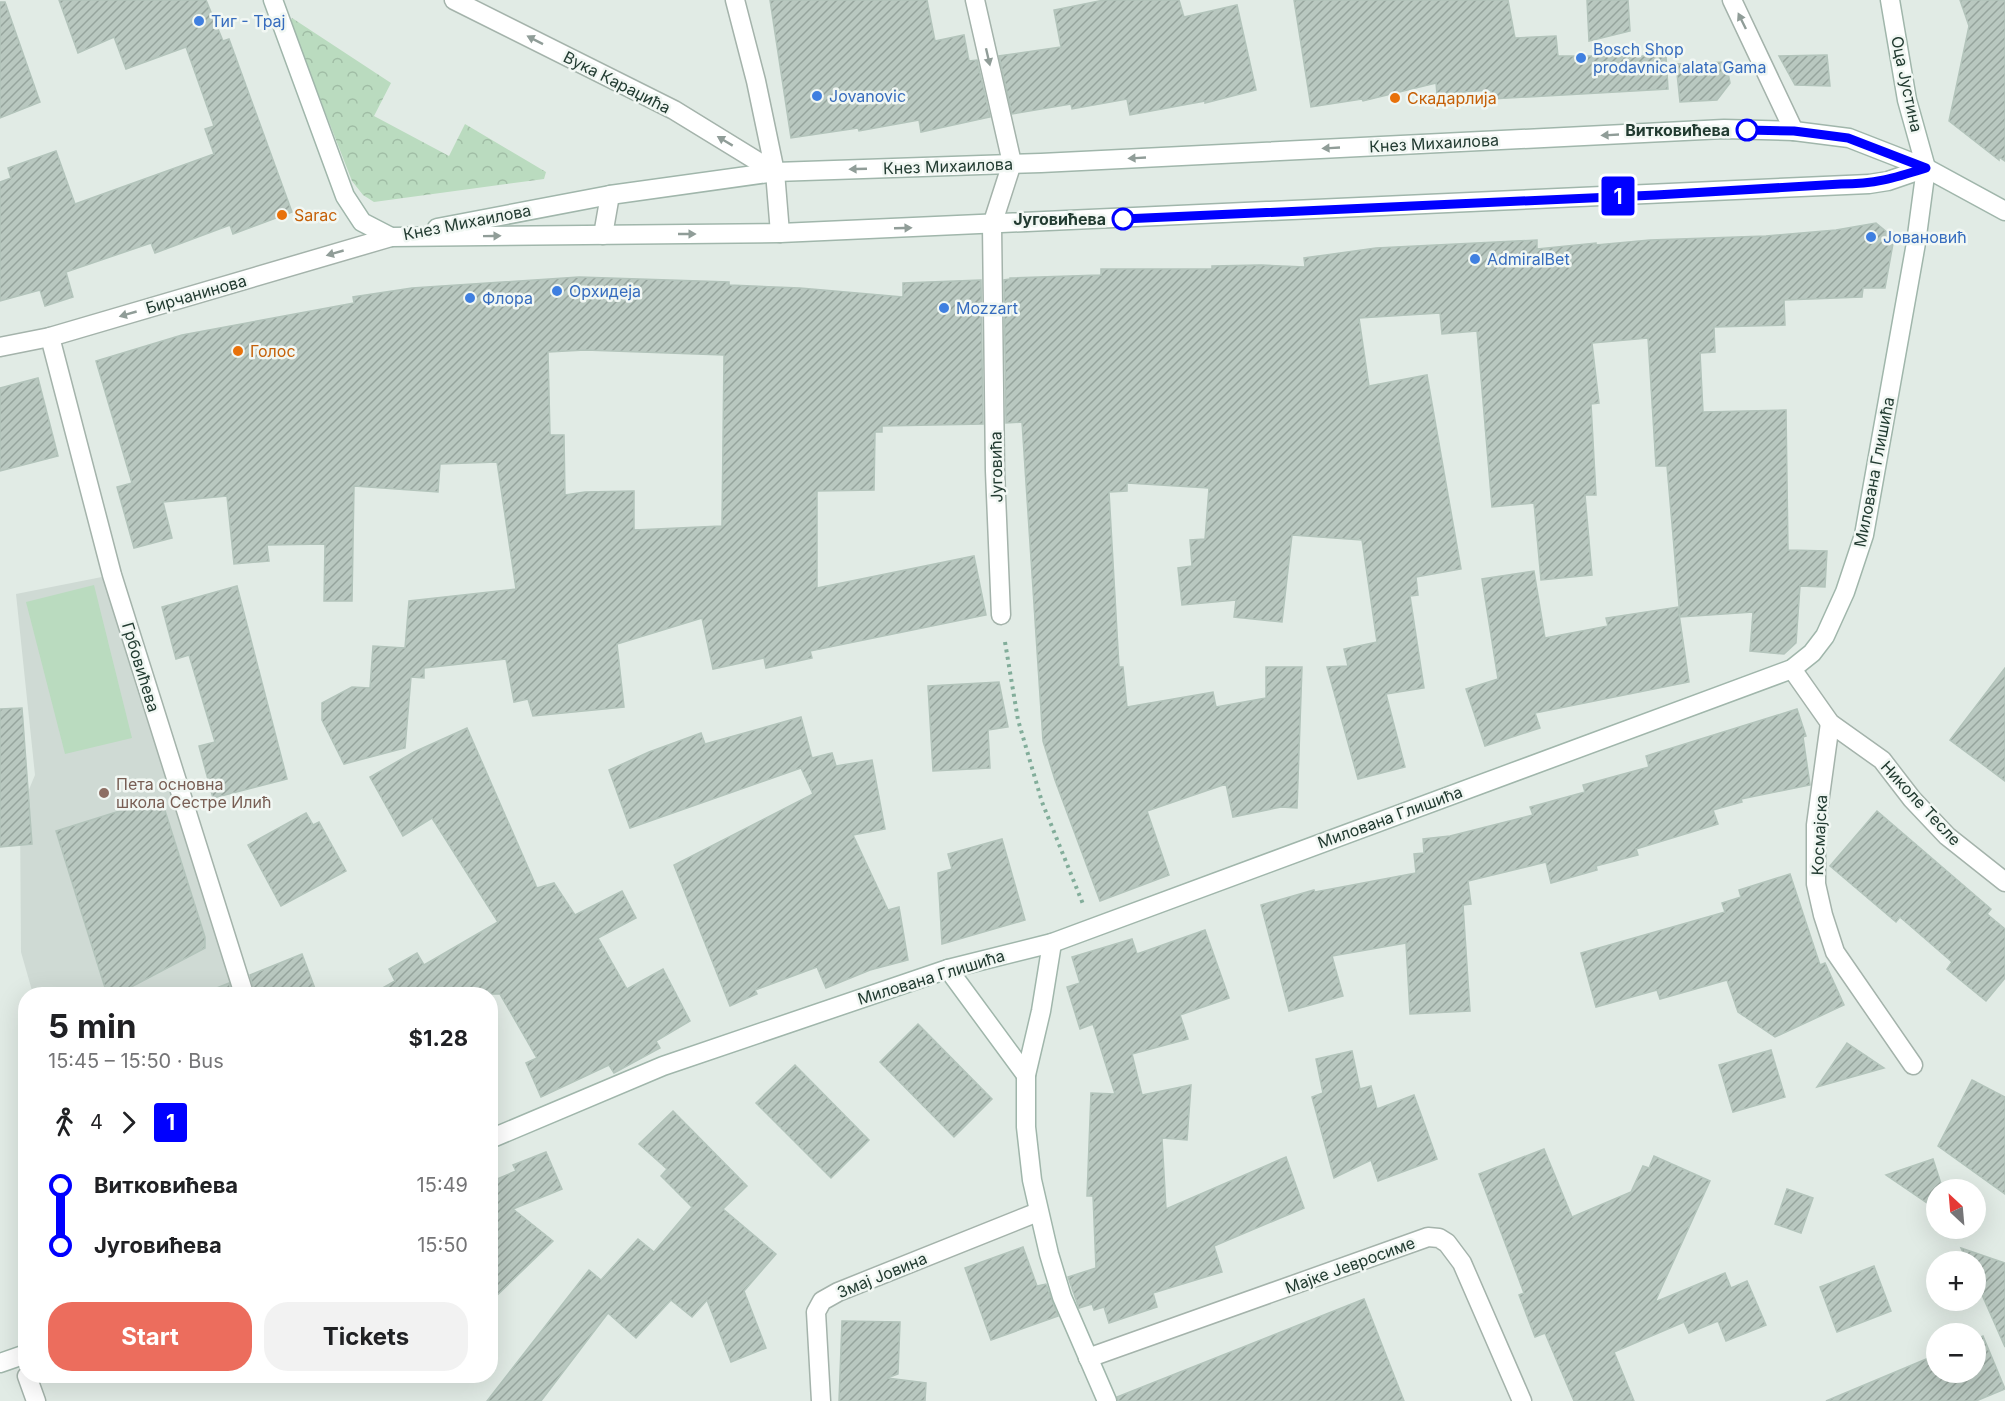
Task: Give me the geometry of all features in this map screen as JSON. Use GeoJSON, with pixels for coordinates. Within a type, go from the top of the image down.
{"type":"FeatureCollection","features":[{"type":"Feature","properties":{"kind":"street"},"geometry":{"type":"LineString","coordinates":[[273,0],[345,196],[362,222],[392,237]]}},
{"type":"Feature","properties":{"kind":"street","name":"Вука Караџића"},"geometry":{"type":"LineString","coordinates":[[454,0],[674,110],[775,172]]}},
{"type":"Feature","properties":{"kind":"street"},"geometry":{"type":"LineString","coordinates":[[735,0],[756,81],[775,172],[780,233]]}},
{"type":"Feature","properties":{"kind":"street"},"geometry":{"type":"LineString","coordinates":[[975,0],[1012,163]]}},
{"type":"Feature","properties":{"kind":"street"},"geometry":{"type":"LineString","coordinates":[[1732,0],[1794,131]]}},
{"type":"Feature","properties":{"kind":"street","name":"Оца Јустина"},"geometry":{"type":"LineString","coordinates":[[1890,0],[1907,100],[1926,168]]}},
{"type":"Feature","properties":{"kind":"street","name":"Кнез Михаилова"},"geometry":{"type":"LineString","coordinates":[[392,237],[610,195],[775,172],[1724,129],[1794,131],[1848,138],[1926,168],[2005,211]]}},
{"type":"Feature","properties":{"kind":"street","name":"Југовића"},"geometry":{"type":"LineString","coordinates":[[1001,615],[995,471],[992,225],[1012,163]]}},
{"type":"Feature","properties":{"kind":"street","name":"Кнез Михаилова"},"geometry":{"type":"LineString","coordinates":[[392,237],[780,233],[992,225],[1869,184],[1888,181],[1926,168]]}},
{"type":"Feature","properties":{"kind":"street","name":"Милована Глишића"},"geometry":{"type":"LineString","coordinates":[[498,1136],[663,1066],[948,969],[1052,943],[1792,669],[1812,653],[1825,636],[1845,592],[1864,535],[1914,253],[1926,168]]}},
{"type":"Feature","properties":{"kind":"street"},"geometry":{"type":"LineString","coordinates":[[603,235],[610,195]]}},
{"type":"Feature","properties":{"kind":"street","name":"Бирчанинова"},"geometry":{"type":"LineString","coordinates":[[0,347],[50,337],[392,237]]}},
{"type":"Feature","properties":{"kind":"street","name":"Грбовићева"},"geometry":{"type":"LineString","coordinates":[[50,337],[112,575],[242,987]]}},
{"type":"Feature","properties":{"kind":"street","name":"Николе Тесле"},"geometry":{"type":"LineString","coordinates":[[1792,669],[1830,723],[1882,760],[1912,799],[1947,836],[2005,882]]}},
{"type":"Feature","properties":{"kind":"street","name":"Космајска"},"geometry":{"type":"LineString","coordinates":[[1830,723],[1816,825],[1816,884],[1823,915],[1835,952],[1913,1065]]}},
{"type":"Feature","properties":{"kind":"street"},"geometry":{"type":"LineString","coordinates":[[1052,943],[1041,1011],[1026,1075],[1026,1127],[1032,1180],[1038,1212],[1062,1297],[1107,1401]]}},
{"type":"Feature","properties":{"kind":"street"},"geometry":{"type":"LineString","coordinates":[[948,969],[1026,1075]]}},
{"type":"Feature","properties":{"kind":"street","name":"Змај Јовина"},"geometry":{"type":"LineString","coordinates":[[821,1401],[816,1312],[822,1301],[838,1292],[1038,1212]]}},
{"type":"Feature","properties":{"kind":"street","name":"Мајке Јевросиме"},"geometry":{"type":"LineString","coordinates":[[1088,1358],[1428,1237],[1439,1238],[1447,1243],[1462,1263],[1522,1401]]}},
{"type":"Feature","properties":{"kind":"street"},"geometry":{"type":"LineString","coordinates":[[0,1363],[18,1362]]}},
{"type":"Feature","properties":{"kind":"street"},"geometry":{"type":"LineString","coordinates":[[30,1383],[36,1401]]}},
{"type":"Feature","properties":{"kind":"path"},"geometry":{"type":"LineString","coordinates":[[1001,615],[1018,720],[1042,802],[1092,927]]}},
{"type":"Feature","properties":{"kind":"shaded area","name":"Пета основна школа Сестре Илић"},"geometry":{"type":"Polygon","coordinates":[[[112,575],[242,987],[31,987],[21,952],[20,811],[35,775],[16,594],[112,575]]]}},
{"type":"Feature","properties":{"kind":"green space"},"geometry":{"type":"Polygon","coordinates":[[[292,18],[391,83],[374,116],[449,156],[465,124],[546,172],[544,179],[374,202],[363,195],[352,181],[290,22],[292,18]]]}},
{"type":"Feature","properties":{"kind":"green space"},"geometry":{"type":"Polygon","coordinates":[[[94,585],[132,738],[65,754],[26,602],[94,585]]]}},
{"type":"Feature","properties":{"kind":"building"},"geometry":{"type":"Polygon","coordinates":[[[59,0],[206,0],[223,41],[229,39],[292,212],[233,234],[230,225],[155,253],[151,243],[66,272],[73,297],[45,306],[40,290],[0,301],[0,182],[11,178],[8,168],[56,151],[75,204],[214,154],[205,129],[214,126],[186,47],[126,69],[114,37],[78,53],[59,0]]]}},
{"type":"Feature","properties":{"kind":"building"},"geometry":{"type":"Polygon","coordinates":[[[770,0],[927,0],[935,41],[964,35],[969,61],[977,60],[990,117],[921,132],[919,120],[859,131],[858,128],[791,138],[770,0]]]}},
{"type":"Feature","properties":{"kind":"building"},"geometry":{"type":"Polygon","coordinates":[[[1104,0],[1179,0],[1184,17],[1237,5],[1256,90],[1205,103],[1205,101],[1130,115],[1127,99],[1072,109],[1071,104],[1012,114],[999,56],[1061,47],[1054,10],[1104,0]]]}},
{"type":"Feature","properties":{"kind":"building"},"geometry":{"type":"Polygon","coordinates":[[[1294,0],[1508,0],[1515,38],[1556,36],[1558,56],[1666,56],[1668,89],[1491,99],[1491,90],[1437,94],[1436,83],[1363,101],[1362,99],[1311,107],[1294,0]]]}},
{"type":"Feature","properties":{"kind":"building"},"geometry":{"type":"Polygon","coordinates":[[[1587,0],[1628,0],[1630,31],[1589,41],[1587,0]]]}},
{"type":"Feature","properties":{"kind":"building"},"geometry":{"type":"Polygon","coordinates":[[[1960,0],[2005,0],[2005,161],[1999,157],[1999,160],[1949,121],[1969,26],[1960,0]]]}},
{"type":"Feature","properties":{"kind":"building"},"geometry":{"type":"Polygon","coordinates":[[[0,2],[5,2],[40,102],[0,118],[0,2]]]}},
{"type":"Feature","properties":{"kind":"building"},"geometry":{"type":"Polygon","coordinates":[[[1827,55],[1830,86],[1795,85],[1779,56],[1827,55]]]}},
{"type":"Feature","properties":{"kind":"building"},"geometry":{"type":"Polygon","coordinates":[[[1726,62],[1730,83],[1717,100],[1680,102],[1676,64],[1726,62]]]}},
{"type":"Feature","properties":{"kind":"building"},"geometry":{"type":"Polygon","coordinates":[[[1876,223],[1894,238],[1885,288],[1863,288],[1862,297],[1784,300],[1785,325],[1714,327],[1715,352],[1700,353],[1703,412],[1786,410],[1788,550],[1827,551],[1825,587],[1800,586],[1796,643],[1784,654],[1750,651],[1753,612],[1680,617],[1667,466],[1656,466],[1648,338],[1592,343],[1599,403],[1591,404],[1596,495],[1585,495],[1592,575],[1541,580],[1534,503],[1492,507],[1477,331],[1442,334],[1440,313],[1359,318],[1369,386],[1427,375],[1461,569],[1416,577],[1418,595],[1410,596],[1424,688],[1386,694],[1405,767],[1358,779],[1327,667],[1348,666],[1344,649],[1377,642],[1362,540],[1292,535],[1282,622],[1234,617],[1236,600],[1182,605],[1178,568],[1192,566],[1190,540],[1205,539],[1209,488],[1127,483],[1127,491],[1109,492],[1119,667],[1123,667],[1127,707],[1213,692],[1216,707],[1266,698],[1266,667],[1302,667],[1297,808],[1281,807],[1233,817],[1226,784],[1147,811],[1169,875],[1100,901],[1043,741],[1022,422],[1006,423],[1004,280],[1101,275],[1101,269],[1212,269],[1212,266],[1261,265],[1305,267],[1304,258],[1376,248],[1537,240],[1537,249],[1596,243],[1596,245],[1650,240],[1766,236],[1836,230],[1876,223]]]}},
{"type":"Feature","properties":{"kind":"building"},"geometry":{"type":"Polygon","coordinates":[[[579,277],[729,282],[729,285],[800,288],[903,297],[903,283],[981,280],[983,424],[882,426],[882,432],[875,432],[874,490],[817,491],[817,588],[974,556],[986,615],[810,651],[812,658],[766,668],[764,658],[713,669],[702,618],[617,644],[624,707],[533,716],[528,699],[514,702],[506,659],[424,668],[424,678],[411,677],[405,748],[344,764],[322,720],[322,703],[352,687],[370,688],[373,646],[405,648],[409,601],[516,589],[497,462],[440,464],[438,492],[354,486],[352,601],[324,601],[325,544],[267,545],[269,561],[234,564],[227,496],[163,502],[172,538],[134,548],[117,487],[132,483],[96,361],[182,335],[354,303],[353,297],[412,288],[579,277]],[[585,350],[548,352],[550,435],[564,435],[565,495],[585,492],[634,491],[634,530],[722,526],[724,355],[585,350]]]}},
{"type":"Feature","properties":{"kind":"building"},"geometry":{"type":"Polygon","coordinates":[[[38,378],[58,456],[0,471],[0,388],[38,378]]]}},
{"type":"Feature","properties":{"kind":"building"},"geometry":{"type":"Polygon","coordinates":[[[1534,571],[1545,638],[1608,626],[1606,618],[1678,607],[1689,682],[1535,713],[1540,728],[1485,746],[1466,689],[1498,679],[1482,579],[1534,571]]]}},
{"type":"Feature","properties":{"kind":"building"},"geometry":{"type":"Polygon","coordinates":[[[237,586],[287,779],[213,798],[199,746],[215,742],[189,655],[176,659],[162,607],[237,586]]]}},
{"type":"Feature","properties":{"kind":"building"},"geometry":{"type":"Polygon","coordinates":[[[2005,668],[2005,781],[1950,740],[2005,668]]]}},
{"type":"Feature","properties":{"kind":"building"},"geometry":{"type":"Polygon","coordinates":[[[999,682],[1008,727],[988,730],[990,768],[933,771],[928,686],[999,682]]]}},
{"type":"Feature","properties":{"kind":"building"},"geometry":{"type":"Polygon","coordinates":[[[22,708],[32,844],[0,847],[0,709],[22,708]]]}},
{"type":"Feature","properties":{"kind":"building"},"geometry":{"type":"Polygon","coordinates":[[[1797,709],[1806,736],[1803,737],[1810,785],[1741,799],[1742,802],[1713,810],[1718,824],[1636,849],[1638,855],[1596,866],[1597,870],[1551,883],[1546,862],[1468,881],[1471,904],[1463,905],[1470,1011],[1410,1014],[1406,943],[1332,956],[1343,996],[1289,1011],[1261,905],[1314,890],[1315,892],[1416,873],[1414,854],[1424,853],[1423,839],[1450,836],[1533,815],[1530,807],[1585,792],[1583,785],[1649,767],[1646,756],[1797,709]]]}},
{"type":"Feature","properties":{"kind":"building"},"geometry":{"type":"Polygon","coordinates":[[[801,717],[812,758],[832,753],[836,766],[872,760],[885,829],[853,835],[888,910],[899,907],[908,960],[870,970],[826,988],[817,967],[755,990],[757,994],[730,1006],[674,865],[813,794],[801,768],[630,828],[609,770],[701,733],[705,744],[801,717]]]}},
{"type":"Feature","properties":{"kind":"building"},"geometry":{"type":"Polygon","coordinates":[[[467,728],[537,888],[554,883],[575,915],[622,891],[636,918],[598,938],[627,989],[663,969],[690,1021],[656,1041],[660,1048],[614,1073],[609,1065],[541,1097],[526,1063],[537,1058],[498,994],[498,987],[384,987],[395,981],[389,969],[417,953],[424,965],[498,922],[432,818],[403,836],[370,777],[414,752],[467,728]]]}},
{"type":"Feature","properties":{"kind":"building"},"geometry":{"type":"Polygon","coordinates":[[[161,798],[205,937],[205,948],[131,987],[105,987],[56,831],[161,798]]]}},
{"type":"Feature","properties":{"kind":"building"},"geometry":{"type":"Polygon","coordinates":[[[1877,811],[1991,909],[1987,914],[2005,929],[2005,978],[1986,1001],[1947,969],[1952,962],[1900,917],[1896,922],[1830,866],[1877,811]]]}},
{"type":"Feature","properties":{"kind":"building"},"geometry":{"type":"Polygon","coordinates":[[[306,813],[313,825],[319,822],[346,871],[281,906],[248,845],[306,813]]]}},
{"type":"Feature","properties":{"kind":"building"},"geometry":{"type":"Polygon","coordinates":[[[1002,839],[1025,920],[942,944],[938,873],[952,869],[948,854],[1002,839]]]}},
{"type":"Feature","properties":{"kind":"building"},"geometry":{"type":"Polygon","coordinates":[[[1790,874],[1820,965],[1825,963],[1844,1005],[1775,1037],[1738,1012],[1727,980],[1660,999],[1657,990],[1596,1007],[1581,953],[1725,912],[1722,903],[1741,897],[1739,890],[1790,874]]]}},
{"type":"Feature","properties":{"kind":"building"},"geometry":{"type":"Polygon","coordinates":[[[1205,930],[1229,998],[1180,1015],[1188,1039],[1132,1054],[1142,1095],[1191,1085],[1187,1140],[1162,1138],[1166,1209],[1286,1157],[1304,1208],[1214,1246],[1222,1272],[1153,1293],[1157,1307],[1109,1323],[1104,1307],[1094,1310],[1092,1304],[1079,1308],[1068,1277],[1096,1268],[1093,1196],[1087,1196],[1091,1093],[1115,1094],[1093,1024],[1080,1029],[1067,987],[1080,983],[1072,957],[1132,939],[1137,954],[1205,930]]]}},
{"type":"Feature","properties":{"kind":"building"},"geometry":{"type":"Polygon","coordinates":[[[302,954],[314,987],[253,987],[250,975],[302,954]]]}},
{"type":"Feature","properties":{"kind":"building"},"geometry":{"type":"Polygon","coordinates":[[[918,1024],[992,1099],[954,1137],[880,1062],[918,1024]]]}},
{"type":"Feature","properties":{"kind":"building"},"geometry":{"type":"Polygon","coordinates":[[[1847,1043],[1884,1068],[1817,1087],[1847,1043]]]}},
{"type":"Feature","properties":{"kind":"building"},"geometry":{"type":"Polygon","coordinates":[[[1771,1050],[1785,1097],[1733,1112],[1719,1065],[1771,1050]]]}},
{"type":"Feature","properties":{"kind":"building"},"geometry":{"type":"Polygon","coordinates":[[[1352,1051],[1360,1089],[1371,1086],[1377,1109],[1414,1095],[1437,1159],[1378,1181],[1371,1160],[1334,1178],[1312,1097],[1323,1093],[1316,1059],[1352,1051]]]}},
{"type":"Feature","properties":{"kind":"building"},"geometry":{"type":"Polygon","coordinates":[[[795,1065],[869,1140],[831,1178],[756,1103],[795,1065]]]}},
{"type":"Feature","properties":{"kind":"building"},"geometry":{"type":"Polygon","coordinates":[[[1972,1080],[2005,1097],[2005,1194],[1938,1146],[1972,1080]]]}},
{"type":"Feature","properties":{"kind":"building"},"geometry":{"type":"Polygon","coordinates":[[[673,1111],[747,1186],[723,1209],[776,1254],[744,1291],[766,1348],[731,1362],[707,1300],[692,1317],[671,1300],[636,1338],[608,1313],[541,1401],[487,1401],[589,1270],[601,1280],[638,1239],[654,1252],[692,1207],[661,1176],[667,1169],[639,1144],[673,1111]]]}},
{"type":"Feature","properties":{"kind":"building"},"geometry":{"type":"Polygon","coordinates":[[[1544,1149],[1572,1217],[1631,1192],[1643,1166],[1649,1168],[1654,1156],[1710,1181],[1655,1302],[1725,1273],[1731,1288],[1747,1281],[1766,1325],[1726,1341],[1718,1321],[1689,1333],[1684,1322],[1614,1352],[1634,1401],[1574,1401],[1545,1333],[1535,1337],[1519,1295],[1524,1293],[1479,1174],[1544,1149]]]}},
{"type":"Feature","properties":{"kind":"building"},"geometry":{"type":"Polygon","coordinates":[[[546,1152],[562,1189],[513,1209],[553,1241],[498,1294],[498,1179],[516,1171],[513,1165],[546,1152]]]}},
{"type":"Feature","properties":{"kind":"building"},"geometry":{"type":"Polygon","coordinates":[[[1933,1159],[1939,1179],[1926,1179],[1926,1202],[1886,1175],[1933,1159]]]}},
{"type":"Feature","properties":{"kind":"building"},"geometry":{"type":"Polygon","coordinates":[[[1787,1189],[1813,1198],[1801,1233],[1775,1224],[1787,1189]]]}},
{"type":"Feature","properties":{"kind":"building"},"geometry":{"type":"Polygon","coordinates":[[[1023,1247],[1037,1286],[1046,1284],[1058,1316],[991,1340],[965,1268],[1023,1247]]]}},
{"type":"Feature","properties":{"kind":"building"},"geometry":{"type":"Polygon","coordinates":[[[1986,1257],[2005,1263],[2005,1347],[1986,1304],[1986,1257]]]}},
{"type":"Feature","properties":{"kind":"building"},"geometry":{"type":"Polygon","coordinates":[[[1874,1266],[1891,1311],[1837,1332],[1820,1287],[1874,1266]]]}},
{"type":"Feature","properties":{"kind":"building"},"geometry":{"type":"Polygon","coordinates":[[[1364,1299],[1404,1401],[1118,1401],[1117,1397],[1364,1299]]]}},
{"type":"Feature","properties":{"kind":"building"},"geometry":{"type":"Polygon","coordinates":[[[842,1321],[900,1322],[898,1374],[887,1378],[926,1383],[925,1401],[839,1401],[842,1321]]]}},
{"type":"Feature","properties":{"kind":"building"},"geometry":{"type":"Polygon","coordinates":[[[1986,1343],[2005,1389],[1976,1401],[1826,1401],[1926,1359],[1926,1383],[1986,1383],[1986,1343]]]}},
{"type":"Feature","properties":{"kind":"bus line","name":"1"},"geometry":{"type":"LineString","coordinates":[[1123,219],[1869,184],[1888,181],[1926,168],[1848,138],[1794,131],[1747,130]]}},
{"type":"Feature","properties":{"kind":"place","name":"Тиг - Трај"},"geometry":{"type":"Point","coordinates":[199,21]}},
{"type":"Feature","properties":{"kind":"place","name":"Bosch Shop prodavnica alata Gama"},"geometry":{"type":"Point","coordinates":[1581,58]}},
{"type":"Feature","properties":{"kind":"place","name":"Jovanovic"},"geometry":{"type":"Point","coordinates":[817,96]}},
{"type":"Feature","properties":{"kind":"place","name":"Скадарлија"},"geometry":{"type":"Point","coordinates":[1395,98]}},
{"type":"Feature","properties":{"kind":"place","name":"Витковићева"},"geometry":{"type":"Point","coordinates":[1747,130]}},
{"type":"Feature","properties":{"kind":"place","name":"Sarac"},"geometry":{"type":"Point","coordinates":[282,215]}},
{"type":"Feature","properties":{"kind":"place","name":"Југовићева"},"geometry":{"type":"Point","coordinates":[1123,219]}},
{"type":"Feature","properties":{"kind":"place","name":"Јовановић"},"geometry":{"type":"Point","coordinates":[1871,237]}},
{"type":"Feature","properties":{"kind":"place","name":"AdmiralBet"},"geometry":{"type":"Point","coordinates":[1475,259]}},
{"type":"Feature","properties":{"kind":"place","name":"Орхидеја"},"geometry":{"type":"Point","coordinates":[557,291]}},
{"type":"Feature","properties":{"kind":"place","name":"Флора"},"geometry":{"type":"Point","coordinates":[470,298]}},
{"type":"Feature","properties":{"kind":"place","name":"Mozzart"},"geometry":{"type":"Point","coordinates":[944,308]}},
{"type":"Feature","properties":{"kind":"place","name":"Голос"},"geometry":{"type":"Point","coordinates":[238,351]}},
{"type":"Feature","properties":{"kind":"place","name":"Пета основна школа Сестре Илић"},"geometry":{"type":"Point","coordinates":[104,793]}}]}
